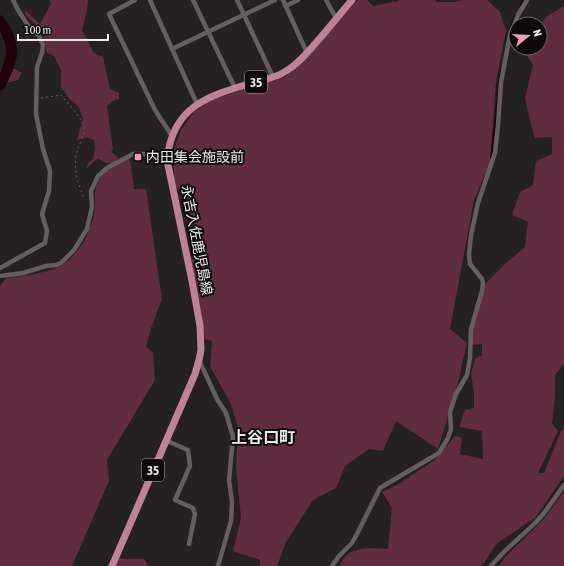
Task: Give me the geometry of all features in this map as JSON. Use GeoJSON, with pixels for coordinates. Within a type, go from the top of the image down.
{"type":"FeatureCollection","features":[{"type":"Feature","properties":{"kind":"main road","name":"永吉入佐鹿児島線"},"geometry":{"type":"LineString","coordinates":[[112,566],[195,374],[199,360],[201,338],[200,326],[167,160],[168,148],[172,136],[186,113],[197,104],[235,88],[286,72],[307,53],[352,0]]}},
{"type":"Feature","properties":{"kind":"street"},"geometry":{"type":"LineString","coordinates":[[0,268],[45,244],[46,231],[42,214],[49,191],[50,171],[43,149],[36,114],[37,67],[43,45],[39,36],[27,24],[13,0]]}},
{"type":"Feature","properties":{"kind":"street"},"geometry":{"type":"LineString","coordinates":[[135,0],[109,14],[155,110],[172,136]]}},
{"type":"Feature","properties":{"kind":"street"},"geometry":{"type":"LineString","coordinates":[[150,0],[197,104]]}},
{"type":"Feature","properties":{"kind":"street"},"geometry":{"type":"LineString","coordinates":[[193,0],[235,88]]}},
{"type":"Feature","properties":{"kind":"street"},"geometry":{"type":"LineString","coordinates":[[237,0],[273,77]]}},
{"type":"Feature","properties":{"kind":"street"},"geometry":{"type":"LineString","coordinates":[[172,50],[275,0]]}},
{"type":"Feature","properties":{"kind":"street"},"geometry":{"type":"LineString","coordinates":[[283,0],[307,53]]}},
{"type":"Feature","properties":{"kind":"street"},"geometry":{"type":"LineString","coordinates":[[286,6],[298,0]]}},
{"type":"Feature","properties":{"kind":"street"},"geometry":{"type":"LineString","coordinates":[[326,0],[336,18]]}},
{"type":"Feature","properties":{"kind":"street"},"geometry":{"type":"LineString","coordinates":[[332,566],[338,556],[352,543],[380,488],[386,483],[433,458],[439,453],[448,438],[451,429],[450,412],[456,394],[467,375],[470,358],[471,329],[483,283],[482,279],[470,264],[469,254],[471,234],[478,203],[495,153],[500,82],[510,35],[527,0]]}},
{"type":"Feature","properties":{"kind":"street"},"geometry":{"type":"LineString","coordinates":[[0,276],[23,273],[62,263],[82,240],[87,229],[91,209],[91,192],[98,176],[107,168],[133,154],[144,154],[162,160],[167,160]]}},
{"type":"Feature","properties":{"kind":"street"},"geometry":{"type":"LineString","coordinates":[[199,360],[217,399],[226,413],[233,437],[229,480],[232,502],[231,521],[218,566]]}},
{"type":"Feature","properties":{"kind":"street"},"geometry":{"type":"LineString","coordinates":[[166,440],[188,450],[190,466],[175,500],[194,508],[195,514],[189,544]]}},
{"type":"Feature","properties":{"kind":"street"},"geometry":{"type":"LineString","coordinates":[[491,566],[504,551],[536,522],[564,484]]}},
{"type":"Feature","properties":{"kind":"path"},"geometry":{"type":"LineString","coordinates":[[37,98],[61,95],[76,113],[84,126],[84,132],[75,165],[78,184],[91,209]]}},
{"type":"Feature","properties":{"kind":"shaded area"},"geometry":{"type":"Polygon","coordinates":[[[50,0],[88,0],[82,30],[94,53],[103,57],[110,89],[119,93],[119,99],[112,101],[107,106],[113,149],[111,152],[119,158],[111,163],[106,163],[98,158],[86,169],[89,162],[93,159],[95,148],[94,140],[86,137],[77,140],[83,119],[79,107],[68,97],[61,87],[61,70],[54,56],[47,53],[42,31],[25,14],[25,10],[40,24],[51,4],[50,0]]]}},
{"type":"Feature","properties":{"kind":"shaded area"},"geometry":{"type":"Polygon","coordinates":[[[358,0],[367,0],[373,6],[399,0],[435,0],[437,2],[455,2],[463,0],[487,0],[500,12],[506,31],[496,82],[490,163],[474,200],[450,329],[467,343],[457,387],[438,449],[396,421],[383,451],[369,449],[345,466],[336,488],[313,500],[286,542],[277,566],[260,566],[260,560],[233,551],[241,518],[236,466],[238,428],[231,404],[210,366],[212,341],[205,339],[191,257],[202,255],[205,249],[179,189],[174,186],[174,149],[181,130],[194,112],[209,101],[286,76],[303,62],[330,29],[358,0]]]}},
{"type":"Feature","properties":{"kind":"shaded area"},"geometry":{"type":"Polygon","coordinates":[[[564,6],[564,364],[555,375],[555,395],[552,424],[558,431],[538,473],[544,473],[561,431],[564,429],[564,476],[536,517],[496,544],[482,566],[340,566],[343,559],[354,551],[367,548],[388,549],[392,508],[382,492],[397,485],[435,460],[455,436],[462,438],[460,454],[483,459],[482,431],[459,427],[465,410],[474,408],[474,393],[471,374],[475,359],[482,355],[482,344],[472,345],[473,326],[486,283],[525,247],[528,222],[512,215],[520,192],[533,185],[536,161],[552,154],[552,137],[535,138],[525,98],[533,65],[527,56],[548,56],[547,16],[564,6]]]}},
{"type":"Feature","properties":{"kind":"shaded area"},"geometry":{"type":"Polygon","coordinates":[[[15,69],[22,73],[18,80],[6,83],[0,90],[0,70],[15,69]]]}},
{"type":"Feature","properties":{"kind":"shaded area"},"geometry":{"type":"Polygon","coordinates":[[[129,159],[134,189],[146,189],[162,299],[151,328],[146,347],[153,352],[155,380],[107,460],[109,481],[72,566],[0,566],[0,286],[6,278],[44,272],[64,264],[71,258],[83,242],[92,224],[95,206],[95,191],[99,180],[103,174],[110,169],[129,159]]]}},
{"type":"Feature","properties":{"kind":"shaded area"},"geometry":{"type":"Polygon","coordinates":[[[564,491],[564,566],[499,566],[505,557],[543,520],[564,491]]]}},
{"type":"Feature","properties":{"kind":"shaded area"},"geometry":{"type":"Polygon","coordinates":[[[119,559],[144,559],[148,566],[115,566],[119,559]]]}},
{"type":"Feature","properties":{"kind":"waterway"},"geometry":{"type":"LineString","coordinates":[[521,5],[524,0]]}},
{"type":"Feature","properties":{"kind":"waterway"},"geometry":{"type":"LineString","coordinates":[[0,21],[9,38],[12,53],[11,60],[0,85]]}},
{"type":"Feature","properties":{"kind":"waterway"},"geometry":{"type":"LineString","coordinates":[[491,158],[501,70]]}},
{"type":"Feature","properties":{"kind":"place","name":"内田集会施設前"},"geometry":{"type":"Point","coordinates":[138,157]}},
{"type":"Feature","properties":{"kind":"district","name":"上谷口町"},"geometry":{"type":"Point","coordinates":[263,437]}}]}
